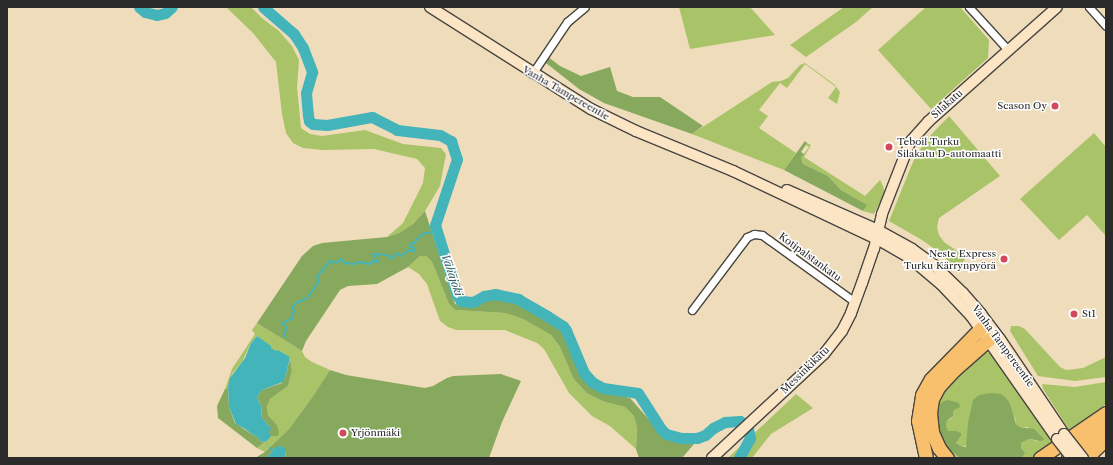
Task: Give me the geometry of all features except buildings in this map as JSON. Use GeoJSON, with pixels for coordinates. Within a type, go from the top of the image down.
{"type":"FeatureCollection","features":[{"type":"Feature","properties":{"kind":"highway"},"geometry":{"type":"LineString","coordinates":[[926,458],[918,421],[922,395],[932,379],[987,332]]}},
{"type":"Feature","properties":{"kind":"highway"},"geometry":{"type":"LineString","coordinates":[[947,458],[939,448],[932,432],[930,413],[932,398],[939,386],[987,332]]}},
{"type":"Feature","properties":{"kind":"highway"},"geometry":{"type":"LineString","coordinates":[[1040,458],[1106,412]]}},
{"type":"Feature","properties":{"kind":"highway"},"geometry":{"type":"LineString","coordinates":[[1068,458],[1106,422]]}},
{"type":"Feature","properties":{"kind":"highway"},"geometry":{"type":"LineString","coordinates":[[1084,458],[1106,439]]}},
{"type":"Feature","properties":{"kind":"main road","name":"Vanha Tampereentie"},"geometry":{"type":"LineString","coordinates":[[430,7],[532,74],[602,115],[733,171],[766,182],[877,234],[911,258],[929,273],[987,332],[1061,436],[1072,458]]}},
{"type":"Feature","properties":{"kind":"main road","name":"Silakatu"},"geometry":{"type":"LineString","coordinates":[[877,234],[893,182],[910,142],[928,121],[1057,7]]}},
{"type":"Feature","properties":{"kind":"main road","name":"Messinkikatu"},"geometry":{"type":"LineString","coordinates":[[712,458],[832,345],[847,322],[877,234]]}},
{"type":"Feature","properties":{"kind":"main road","name":"Vanha Tampereentie"},"geometry":{"type":"LineString","coordinates":[[1061,436],[1084,458]]}},
{"type":"Feature","properties":{"kind":"street"},"geometry":{"type":"LineString","coordinates":[[532,74],[567,22],[584,7]]}},
{"type":"Feature","properties":{"kind":"street"},"geometry":{"type":"LineString","coordinates":[[969,7],[1008,50]]}},
{"type":"Feature","properties":{"kind":"street"},"geometry":{"type":"LineString","coordinates":[[1089,7],[1106,26]]}},
{"type":"Feature","properties":{"kind":"street","name":"Kotipalstankatu"},"geometry":{"type":"LineString","coordinates":[[692,310],[747,237],[751,234],[762,235],[855,302]]}},
{"type":"Feature","properties":{"kind":"green space"},"geometry":{"type":"Polygon","coordinates":[[[226,7],[251,7],[263,19],[279,31],[292,46],[299,60],[297,87],[301,128],[310,134],[322,136],[365,130],[403,144],[441,148],[446,154],[440,186],[425,211],[413,224],[399,233],[387,237],[403,223],[423,183],[425,168],[417,159],[374,149],[323,150],[303,148],[293,143],[286,133],[282,114],[276,62],[253,33],[226,7]]]}},
{"type":"Feature","properties":{"kind":"green space"},"geometry":{"type":"Polygon","coordinates":[[[679,7],[750,7],[775,35],[690,49],[679,7]]]}},
{"type":"Feature","properties":{"kind":"green space"},"geometry":{"type":"Polygon","coordinates":[[[844,7],[873,7],[856,22],[806,57],[790,45],[844,7]]]}},
{"type":"Feature","properties":{"kind":"green space"},"geometry":{"type":"Polygon","coordinates":[[[926,7],[960,7],[989,40],[988,58],[931,109],[878,50],[926,7]]]}},
{"type":"Feature","properties":{"kind":"green space"},"geometry":{"type":"Polygon","coordinates":[[[547,56],[560,66],[581,76],[610,67],[617,91],[633,97],[660,97],[703,126],[692,134],[604,103],[579,89],[546,63],[547,56]]]}},
{"type":"Feature","properties":{"kind":"green space"},"geometry":{"type":"Polygon","coordinates":[[[805,63],[835,85],[840,92],[837,104],[828,98],[836,87],[805,64],[787,88],[780,83],[759,110],[768,116],[759,128],[796,153],[784,170],[692,134],[772,82],[781,81],[788,78],[800,65],[805,63]]]}},
{"type":"Feature","properties":{"kind":"green space"},"geometry":{"type":"Polygon","coordinates":[[[949,116],[1000,176],[939,218],[937,227],[939,235],[944,242],[966,257],[959,270],[960,273],[940,253],[922,240],[889,221],[915,157],[927,139],[949,116]]]}},
{"type":"Feature","properties":{"kind":"green space"},"geometry":{"type":"Polygon","coordinates":[[[1094,133],[1106,147],[1106,236],[1087,215],[1059,240],[1020,199],[1094,133]]]}},
{"type":"Feature","properties":{"kind":"green space"},"geometry":{"type":"Polygon","coordinates":[[[805,141],[807,143],[801,152],[804,154],[801,158],[803,164],[828,176],[841,190],[867,205],[863,211],[784,170],[805,141]]]}},
{"type":"Feature","properties":{"kind":"green space"},"geometry":{"type":"Polygon","coordinates":[[[807,143],[811,145],[804,157],[865,196],[880,180],[885,193],[874,214],[863,211],[866,205],[841,190],[828,176],[803,164],[801,158],[809,147],[806,145],[807,143]]]}},
{"type":"Feature","properties":{"kind":"green space"},"geometry":{"type":"Polygon","coordinates":[[[425,211],[455,304],[465,306],[486,297],[510,301],[541,314],[565,334],[581,371],[589,384],[599,391],[630,398],[665,438],[694,444],[682,458],[639,458],[636,449],[637,428],[634,416],[625,407],[605,402],[587,393],[573,378],[560,347],[551,335],[523,319],[505,313],[455,310],[449,304],[432,262],[426,256],[420,256],[408,267],[377,284],[348,286],[340,290],[306,341],[302,351],[257,323],[302,256],[313,246],[322,243],[387,237],[399,233],[413,224],[425,211]]]}},
{"type":"Feature","properties":{"kind":"green space"},"geometry":{"type":"Polygon","coordinates":[[[420,256],[426,256],[432,262],[449,304],[455,310],[505,313],[523,319],[551,335],[560,347],[573,378],[605,402],[625,407],[634,416],[637,428],[636,449],[610,426],[592,416],[569,393],[544,349],[537,343],[505,330],[456,330],[448,327],[440,321],[427,284],[419,274],[408,267],[420,256]]]}},
{"type":"Feature","properties":{"kind":"green space"},"geometry":{"type":"Polygon","coordinates":[[[257,323],[302,351],[305,357],[312,362],[330,370],[289,429],[265,452],[257,448],[267,441],[270,436],[276,436],[277,425],[268,415],[267,404],[270,399],[288,386],[292,371],[290,357],[278,350],[276,352],[257,336],[251,343],[242,362],[232,374],[228,389],[225,389],[232,369],[255,334],[252,330],[257,323]]]}},
{"type":"Feature","properties":{"kind":"green space"},"geometry":{"type":"Polygon","coordinates":[[[1011,326],[1019,326],[1025,329],[1060,367],[1066,370],[1083,368],[1106,357],[1106,377],[1075,381],[1038,376],[1010,331],[1011,326]]]}},
{"type":"Feature","properties":{"kind":"green space"},"geometry":{"type":"Polygon","coordinates":[[[983,352],[991,353],[1000,361],[1054,444],[1034,458],[1022,458],[1024,454],[1021,448],[1021,443],[1029,439],[1037,441],[1028,427],[1020,427],[1016,424],[1015,417],[963,447],[956,443],[961,436],[947,431],[946,426],[947,421],[951,419],[953,411],[956,409],[937,408],[952,452],[960,458],[950,458],[933,419],[943,387],[983,352]]]}},
{"type":"Feature","properties":{"kind":"green space"},"geometry":{"type":"Polygon","coordinates":[[[290,358],[292,371],[288,386],[270,399],[267,406],[268,415],[277,425],[279,432],[278,436],[270,436],[270,427],[262,418],[261,406],[257,397],[262,390],[282,383],[286,375],[290,358]]]}},
{"type":"Feature","properties":{"kind":"green space"},"geometry":{"type":"Polygon","coordinates":[[[330,370],[346,375],[425,388],[433,386],[453,376],[501,374],[521,381],[502,422],[489,458],[285,458],[286,453],[281,446],[275,448],[266,458],[255,458],[265,452],[289,429],[330,370]]]}},
{"type":"Feature","properties":{"kind":"green space"},"geometry":{"type":"Polygon","coordinates":[[[1106,382],[1106,404],[1070,431],[1043,389],[1042,384],[1075,387],[1106,382]]]}},
{"type":"Feature","properties":{"kind":"green space"},"geometry":{"type":"Polygon","coordinates":[[[225,389],[228,389],[229,407],[235,423],[257,436],[260,441],[265,442],[257,448],[218,418],[217,406],[225,389]]]}},
{"type":"Feature","properties":{"kind":"green space"},"geometry":{"type":"Polygon","coordinates":[[[992,393],[1001,394],[1006,398],[1010,404],[1016,424],[1020,427],[1034,429],[1044,439],[1042,441],[1029,439],[1021,443],[1021,448],[1025,453],[1022,458],[960,458],[944,445],[936,418],[937,408],[942,402],[948,400],[959,403],[960,407],[953,411],[953,416],[947,421],[946,426],[948,431],[956,431],[961,433],[961,436],[956,443],[966,447],[968,423],[973,400],[979,395],[992,393]]]}},
{"type":"Feature","properties":{"kind":"green space"},"geometry":{"type":"Polygon","coordinates":[[[796,394],[813,408],[771,434],[752,458],[728,458],[796,394]]]}},
{"type":"Feature","properties":{"kind":"water"},"geometry":{"type":"Polygon","coordinates":[[[257,336],[271,346],[271,348],[290,357],[283,382],[262,390],[257,397],[261,406],[262,418],[271,428],[269,433],[271,436],[266,442],[260,441],[257,436],[236,424],[229,407],[228,387],[230,378],[245,358],[251,343],[257,336]]]}},
{"type":"Feature","properties":{"kind":"water"},"geometry":{"type":"Polygon","coordinates":[[[282,446],[286,450],[285,458],[266,458],[276,447],[282,446]]]}},
{"type":"Feature","properties":{"kind":"waterway","name":"Vähäjoki"},"geometry":{"type":"LineString","coordinates":[[139,7],[145,12],[157,15],[165,13],[172,7]]}},
{"type":"Feature","properties":{"kind":"waterway","name":"Vähäjoki"},"geometry":{"type":"LineString","coordinates":[[263,7],[294,34],[303,48],[312,72],[306,93],[309,121],[313,124],[327,125],[372,117],[397,130],[440,135],[451,141],[457,159],[435,225],[457,295],[461,301],[473,302],[484,296],[495,294],[518,299],[563,326],[584,373],[592,382],[603,388],[638,393],[661,429],[666,434],[681,438],[697,438],[705,435],[713,428],[725,422],[740,421],[748,429],[750,438],[739,458]]}},
{"type":"Feature","properties":{"kind":"waterway"},"geometry":{"type":"LineString","coordinates":[[284,337],[286,328],[283,323],[292,318],[294,311],[292,308],[296,303],[307,298],[318,282],[317,277],[330,261],[337,263],[340,259],[345,263],[354,264],[361,262],[370,264],[373,261],[378,262],[373,255],[375,254],[387,255],[392,259],[396,253],[400,256],[409,250],[414,251],[414,248],[411,247],[410,244],[414,243],[422,234],[436,231]]}},
{"type":"Feature","properties":{"kind":"waterway"},"geometry":{"type":"LineString","coordinates":[[270,448],[274,451]]}},
{"type":"Feature","properties":{"kind":"place","name":"Scason Oy"},"geometry":{"type":"Point","coordinates":[1055,106]}},
{"type":"Feature","properties":{"kind":"place","name":"Teboil Turku Silakatu D-automaatti"},"geometry":{"type":"Point","coordinates":[889,147]}},
{"type":"Feature","properties":{"kind":"place","name":"Neste Express Turku Kärrynpyörä"},"geometry":{"type":"Point","coordinates":[1004,259]}},
{"type":"Feature","properties":{"kind":"place","name":"St1"},"geometry":{"type":"Point","coordinates":[1074,314]}},
{"type":"Feature","properties":{"kind":"place","name":"Yrjönmäki"},"geometry":{"type":"Point","coordinates":[343,433]}}]}
